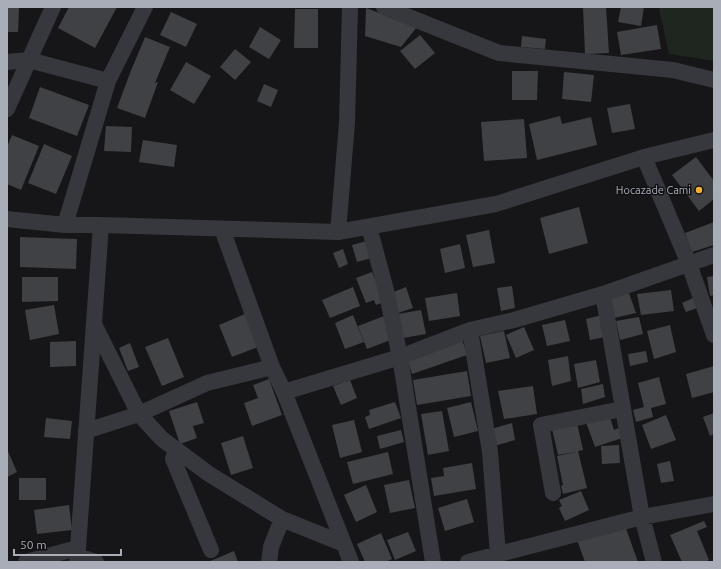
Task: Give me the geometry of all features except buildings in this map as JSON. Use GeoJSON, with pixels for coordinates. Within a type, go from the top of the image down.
{"type":"FeatureCollection","features":[{"type":"Feature","properties":{"kind":"street"},"geometry":{"type":"LineString","coordinates":[[7,109],[54,7]]}},
{"type":"Feature","properties":{"kind":"street"},"geometry":{"type":"LineString","coordinates":[[65,225],[108,81],[145,7]]}},
{"type":"Feature","properties":{"kind":"street"},"geometry":{"type":"LineString","coordinates":[[338,232],[347,123],[350,7]]}},
{"type":"Feature","properties":{"kind":"street"},"geometry":{"type":"LineString","coordinates":[[384,7],[499,53],[673,70],[714,80]]}},
{"type":"Feature","properties":{"kind":"street"},"geometry":{"type":"LineString","coordinates":[[7,62],[29,60],[108,81]]}},
{"type":"Feature","properties":{"kind":"street"},"geometry":{"type":"LineString","coordinates":[[7,219],[65,225],[338,232],[496,204],[644,157],[714,140]]}},
{"type":"Feature","properties":{"kind":"street"},"geometry":{"type":"LineString","coordinates":[[644,157],[689,264],[714,335]]}},
{"type":"Feature","properties":{"kind":"street"},"geometry":{"type":"LineString","coordinates":[[77,557],[101,225]]}},
{"type":"Feature","properties":{"kind":"street"},"geometry":{"type":"LineString","coordinates":[[370,227],[386,290],[400,357],[433,562]]}},
{"type":"Feature","properties":{"kind":"street"},"geometry":{"type":"LineString","coordinates":[[222,229],[272,367],[284,392],[351,562]]}},
{"type":"Feature","properties":{"kind":"street"},"geometry":{"type":"LineString","coordinates":[[284,392],[400,357],[470,330],[514,320],[603,294],[714,255]]}},
{"type":"Feature","properties":{"kind":"street"},"geometry":{"type":"LineString","coordinates":[[603,294],[642,517],[654,562]]}},
{"type":"Feature","properties":{"kind":"street"},"geometry":{"type":"LineString","coordinates":[[94,324],[138,414],[162,439],[208,474],[282,519],[344,544]]}},
{"type":"Feature","properties":{"kind":"street"},"geometry":{"type":"LineString","coordinates":[[470,330],[490,452],[498,554]]}},
{"type":"Feature","properties":{"kind":"street"},"geometry":{"type":"LineString","coordinates":[[86,431],[138,414],[207,383],[272,367]]}},
{"type":"Feature","properties":{"kind":"street"},"geometry":{"type":"LineString","coordinates":[[553,493],[541,425],[622,409]]}},
{"type":"Feature","properties":{"kind":"street"},"geometry":{"type":"LineString","coordinates":[[176,450],[173,459],[211,550]]}},
{"type":"Feature","properties":{"kind":"street"},"geometry":{"type":"LineString","coordinates":[[468,562],[642,517],[714,504]]}},
{"type":"Feature","properties":{"kind":"street"},"geometry":{"type":"LineString","coordinates":[[269,562],[271,547],[282,519]]}},
{"type":"Feature","properties":{"kind":"street"},"geometry":{"type":"LineString","coordinates":[[26,562],[77,557],[96,562]]}},
{"type":"Feature","properties":{"kind":"shaded area"},"geometry":{"type":"Polygon","coordinates":[[[660,7],[714,7],[714,61],[669,54],[659,9],[660,7]]]}},
{"type":"Feature","properties":{"kind":"place","name":"Hocazade Cami"},"geometry":{"type":"Point","coordinates":[699,190]}}]}
